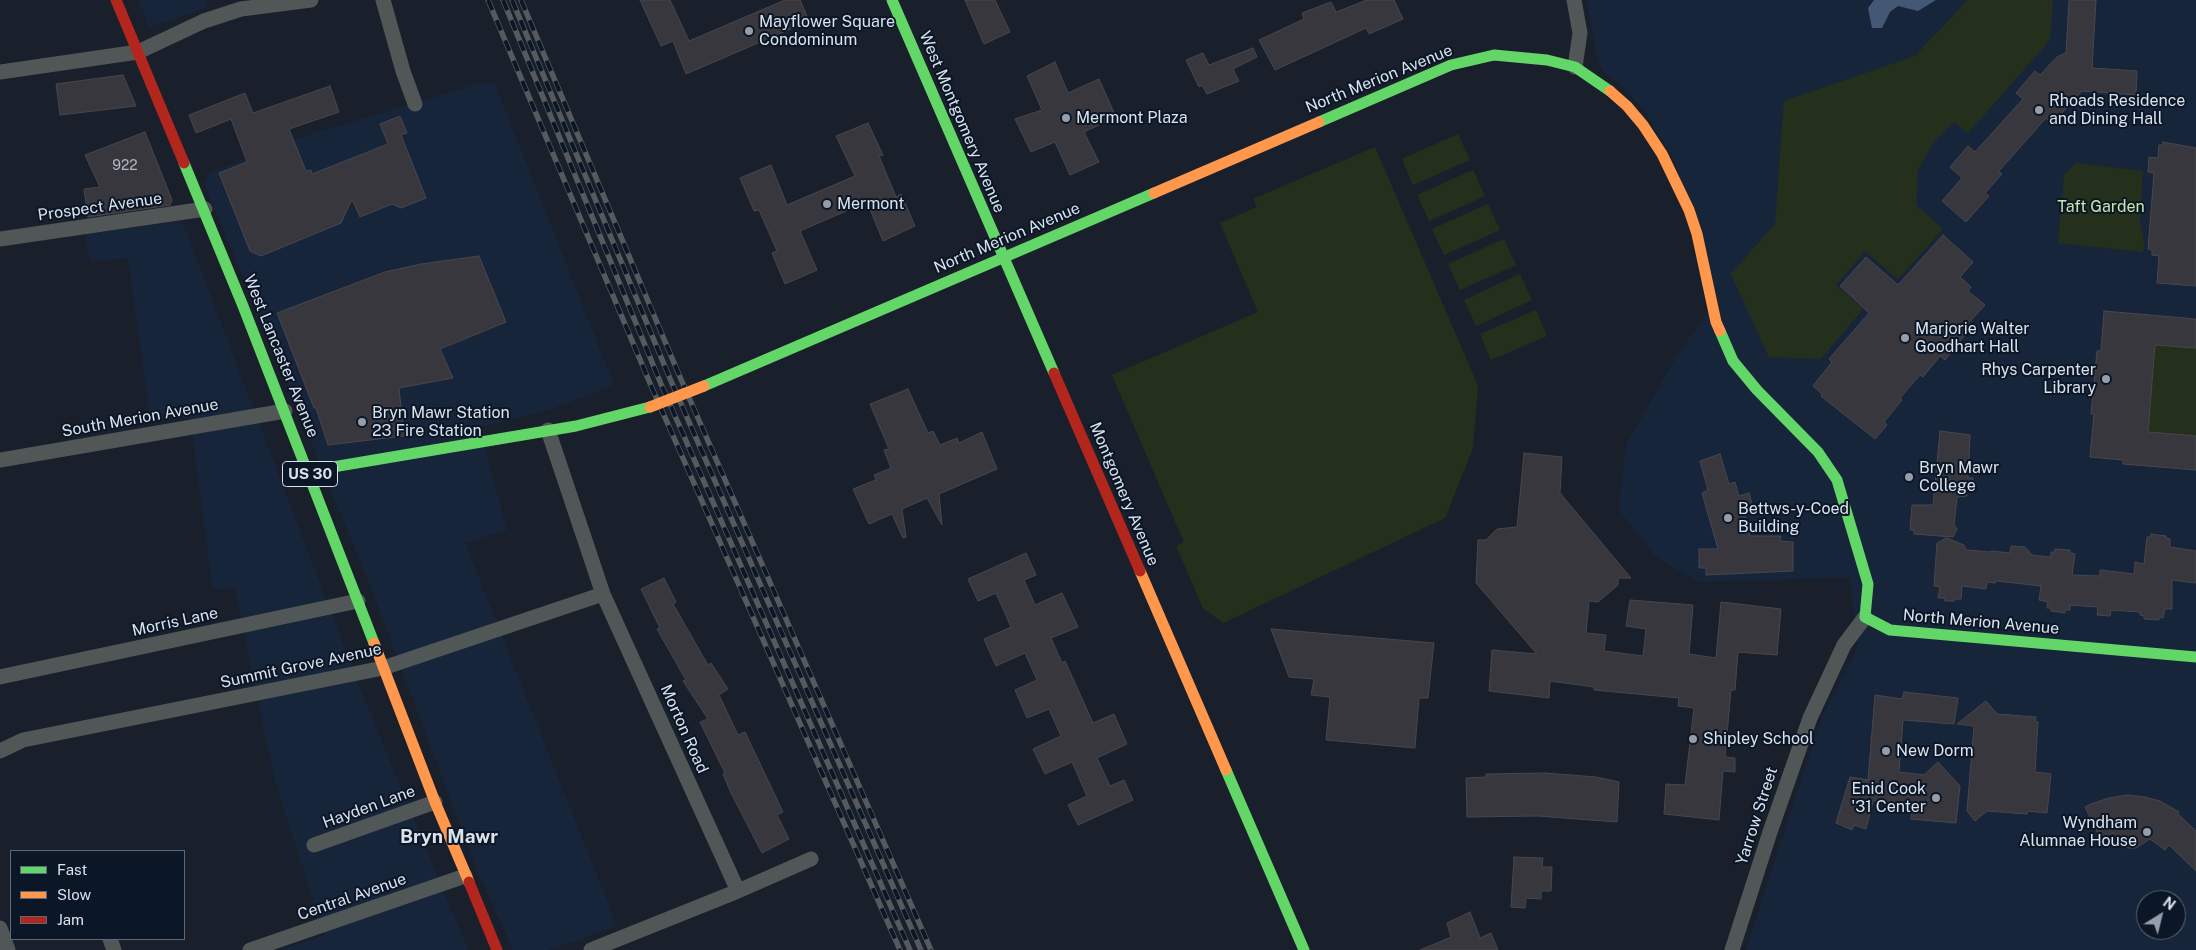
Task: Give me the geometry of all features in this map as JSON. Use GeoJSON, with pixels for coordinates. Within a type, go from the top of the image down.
{"type":"FeatureCollection","features":[{"type":"Feature","properties":{"kind":"main road","name":"West Lancaster Avenue"},"geometry":{"type":"LineString","coordinates":[[116,0],[205,209],[285,411],[383,668],[465,876],[497,950]]}},
{"type":"Feature","properties":{"kind":"main road","name":"West Montgomery Avenue"},"geometry":{"type":"LineString","coordinates":[[892,0],[1003,257]]}},
{"type":"Feature","properties":{"kind":"main road","name":"North Merion Avenue"},"geometry":{"type":"LineString","coordinates":[[308,471],[576,426],[650,407],[704,386],[1451,65],[1494,55],[1547,60],[1575,68],[1608,89],[1644,125],[1662,154],[1689,210],[1697,234],[1716,322],[1733,361],[1757,390],[1818,452],[1837,480],[1868,584],[1865,617],[1890,630],[2196,657]]}},
{"type":"Feature","properties":{"kind":"main road","name":"Montgomery Avenue"},"geometry":{"type":"LineString","coordinates":[[1003,257],[1304,950]]}},
{"type":"Feature","properties":{"kind":"street"},"geometry":{"type":"LineString","coordinates":[[0,72],[138,52],[204,21],[241,9],[311,0]]}},
{"type":"Feature","properties":{"kind":"street"},"geometry":{"type":"LineString","coordinates":[[383,0],[403,71],[416,104]]}},
{"type":"Feature","properties":{"kind":"street"},"geometry":{"type":"LineString","coordinates":[[1574,0],[1580,34],[1575,68]]}},
{"type":"Feature","properties":{"kind":"street","name":"Prospect Avenue"},"geometry":{"type":"LineString","coordinates":[[0,239],[205,209]]}},
{"type":"Feature","properties":{"kind":"street","name":"South Merion Avenue"},"geometry":{"type":"LineString","coordinates":[[0,460],[285,411]]}},
{"type":"Feature","properties":{"kind":"street","name":"Morton Road"},"geometry":{"type":"LineString","coordinates":[[548,430],[603,594],[738,891]]}},
{"type":"Feature","properties":{"kind":"street","name":"Summit Grove Avenue"},"geometry":{"type":"LineString","coordinates":[[0,751],[23,740],[383,668],[603,594]]}},
{"type":"Feature","properties":{"kind":"street","name":"Morris Lane"},"geometry":{"type":"LineString","coordinates":[[0,676],[358,601]]}},
{"type":"Feature","properties":{"kind":"street","name":"Yarrow Street"},"geometry":{"type":"LineString","coordinates":[[1732,950],[1775,816],[1807,725],[1844,645],[1865,617]]}},
{"type":"Feature","properties":{"kind":"street","name":"Hayden Lane"},"geometry":{"type":"LineString","coordinates":[[314,845],[436,802]]}},
{"type":"Feature","properties":{"kind":"street"},"geometry":{"type":"LineString","coordinates":[[591,950],[738,891],[811,858]]}},
{"type":"Feature","properties":{"kind":"street","name":"Central Avenue"},"geometry":{"type":"LineString","coordinates":[[250,950],[465,876]]}},
{"type":"Feature","properties":{"kind":"street"},"geometry":{"type":"LineString","coordinates":[[0,928],[8,950]]}},
{"type":"Feature","properties":{"kind":"shaded area"},"geometry":{"type":"Polygon","coordinates":[[[139,0],[206,0],[208,7],[149,27],[139,0]]]}},
{"type":"Feature","properties":{"kind":"shaded area","name":"Bryn Mawr College"},"geometry":{"type":"Polygon","coordinates":[[[1587,0],[2196,0],[2196,950],[1746,950],[1822,717],[1858,646],[1850,577],[1699,582],[1656,557],[1619,510],[1626,445],[1675,359],[1717,297],[1676,164],[1645,111],[1620,84],[1605,73],[1598,62],[1587,0]]]}},
{"type":"Feature","properties":{"kind":"shaded area"},"geometry":{"type":"Polygon","coordinates":[[[1874,0],[1936,0],[1918,11],[1898,6],[1890,12],[1882,28],[1872,28],[1868,8],[1874,0]]]}},
{"type":"Feature","properties":{"kind":"shaded area"},"geometry":{"type":"Polygon","coordinates":[[[494,82],[614,385],[540,413],[479,427],[507,530],[465,543],[617,926],[549,950],[513,950],[477,870],[370,585],[204,183],[209,173],[299,138],[475,85],[494,82]]]}},
{"type":"Feature","properties":{"kind":"shaded area"},"geometry":{"type":"Polygon","coordinates":[[[182,221],[359,686],[468,950],[282,950],[325,935],[274,778],[235,588],[213,590],[190,416],[151,422],[128,258],[90,261],[85,234],[182,221]]]}},
{"type":"Feature","properties":{"kind":"green space"},"geometry":{"type":"Polygon","coordinates":[[[1968,0],[2053,0],[2050,40],[1968,133],[1954,122],[1933,143],[1918,170],[1916,205],[1943,229],[1898,279],[1865,251],[1836,285],[1863,309],[1821,359],[1769,357],[1731,274],[1775,224],[1784,101],[1915,56],[1968,0]]]}},
{"type":"Feature","properties":{"kind":"green space"},"geometry":{"type":"Polygon","coordinates":[[[1458,134],[1470,160],[1413,185],[1402,159],[1458,134]]]}},
{"type":"Feature","properties":{"kind":"green space"},"geometry":{"type":"Polygon","coordinates":[[[1375,147],[1478,386],[1473,448],[1445,518],[1223,623],[1203,608],[1176,546],[1184,542],[1112,375],[1258,312],[1220,223],[1257,207],[1253,199],[1375,147]]]}},
{"type":"Feature","properties":{"kind":"green space","name":"Taft Garden"},"geometry":{"type":"Polygon","coordinates":[[[2076,163],[2143,171],[2140,220],[2144,243],[2143,252],[2058,243],[2064,175],[2076,163]]]}},
{"type":"Feature","properties":{"kind":"green space"},"geometry":{"type":"Polygon","coordinates":[[[1473,170],[1485,196],[1429,221],[1417,195],[1473,170]]]}},
{"type":"Feature","properties":{"kind":"green space"},"geometry":{"type":"Polygon","coordinates":[[[1488,204],[1500,230],[1444,255],[1432,229],[1488,204]]]}},
{"type":"Feature","properties":{"kind":"green space"},"geometry":{"type":"Polygon","coordinates":[[[1504,239],[1516,265],[1460,290],[1448,264],[1504,239]]]}},
{"type":"Feature","properties":{"kind":"green space"},"geometry":{"type":"Polygon","coordinates":[[[1520,274],[1532,300],[1476,326],[1464,300],[1520,274]]]}},
{"type":"Feature","properties":{"kind":"green space"},"geometry":{"type":"Polygon","coordinates":[[[1536,310],[1547,336],[1491,360],[1480,334],[1536,310]]]}},
{"type":"Feature","properties":{"kind":"green space"},"geometry":{"type":"Polygon","coordinates":[[[2155,345],[2196,348],[2196,436],[2148,432],[2155,345]]]}},
{"type":"Feature","properties":{"kind":"building","name":"Mayflower Square Condominum"},"geometry":{"type":"Polygon","coordinates":[[[640,0],[670,0],[689,41],[785,0],[800,0],[809,21],[686,74],[673,41],[661,46],[640,0]]]}},
{"type":"Feature","properties":{"kind":"building"},"geometry":{"type":"Polygon","coordinates":[[[965,0],[995,0],[1010,32],[984,44],[965,0]]]}},
{"type":"Feature","properties":{"kind":"building"},"geometry":{"type":"Polygon","coordinates":[[[1367,0],[1394,0],[1403,19],[1369,34],[1366,28],[1275,70],[1259,40],[1304,19],[1302,13],[1331,2],[1336,12],[1367,0]]]}},
{"type":"Feature","properties":{"kind":"building","name":"Rhoads Residence and Dining Hall"},"geometry":{"type":"Polygon","coordinates":[[[2069,0],[2096,0],[2092,68],[2137,71],[2136,95],[2082,91],[2052,124],[2046,118],[1999,171],[2002,174],[1985,193],[1989,196],[1966,222],[1942,201],[1962,178],[1950,167],[1968,146],[1975,152],[2023,99],[2016,93],[2035,71],[2040,75],[2057,57],[2066,53],[2069,0]]]}},
{"type":"Feature","properties":{"kind":"building"},"geometry":{"type":"Polygon","coordinates":[[[1253,48],[1257,57],[1233,69],[1239,81],[1207,94],[1202,85],[1199,87],[1186,60],[1203,53],[1209,65],[1253,48]]]}},
{"type":"Feature","properties":{"kind":"building","name":"Mermont Plaza"},"geometry":{"type":"Polygon","coordinates":[[[1055,62],[1068,93],[1099,79],[1116,117],[1084,132],[1099,162],[1070,175],[1055,142],[1031,152],[1015,119],[1042,110],[1027,76],[1055,62]]]}},
{"type":"Feature","properties":{"kind":"building"},"geometry":{"type":"Polygon","coordinates":[[[123,75],[136,106],[60,115],[56,84],[123,75]]]}},
{"type":"Feature","properties":{"kind":"building"},"geometry":{"type":"Polygon","coordinates":[[[330,86],[339,112],[289,129],[306,171],[311,170],[312,174],[388,144],[380,124],[400,116],[407,133],[401,135],[426,198],[401,208],[392,204],[360,217],[352,199],[341,223],[261,256],[250,251],[219,173],[247,162],[231,119],[196,133],[189,115],[245,93],[253,113],[330,86]]]}},
{"type":"Feature","properties":{"kind":"building","name":"Mermont"},"geometry":{"type":"Polygon","coordinates":[[[868,123],[883,155],[879,156],[896,197],[901,194],[915,226],[883,241],[867,202],[800,231],[817,270],[785,284],[772,253],[777,251],[759,210],[754,211],[740,178],[771,165],[787,205],[855,176],[836,136],[868,123]]]}},
{"type":"Feature","properties":{"kind":"building"},"geometry":{"type":"Polygon","coordinates":[[[145,132],[172,200],[170,205],[88,217],[84,189],[100,187],[85,155],[145,132]]]}},
{"type":"Feature","properties":{"kind":"building"},"geometry":{"type":"Polygon","coordinates":[[[2163,142],[2196,148],[2196,286],[2157,283],[2159,256],[2152,255],[2152,250],[2148,249],[2154,173],[2148,172],[2149,157],[2158,158],[2159,145],[2163,145],[2163,142]]]}},
{"type":"Feature","properties":{"kind":"building","name":"Marjorie Walter Goodhart Hall"},"geometry":{"type":"Polygon","coordinates":[[[1943,235],[1973,262],[1960,277],[1971,287],[1968,291],[1985,305],[1965,327],[1969,330],[1945,360],[1940,356],[1923,377],[1920,375],[1900,398],[1902,400],[1884,422],[1887,425],[1875,439],[1821,396],[1822,394],[1813,386],[1832,362],[1829,359],[1869,313],[1840,286],[1866,257],[1898,285],[1943,235]]]}},
{"type":"Feature","properties":{"kind":"building"},"geometry":{"type":"Polygon","coordinates":[[[479,256],[506,322],[440,349],[453,378],[399,388],[404,436],[328,445],[316,408],[314,408],[277,313],[385,272],[421,264],[479,256]]]}},
{"type":"Feature","properties":{"kind":"building"},"geometry":{"type":"Polygon","coordinates":[[[2104,311],[2196,319],[2196,348],[2155,345],[2148,432],[2196,436],[2196,470],[2123,464],[2123,460],[2090,457],[2094,414],[2091,414],[2097,351],[2101,351],[2104,311]]]}},
{"type":"Feature","properties":{"kind":"building"},"geometry":{"type":"Polygon","coordinates":[[[908,389],[928,433],[933,431],[940,445],[957,438],[959,443],[982,432],[997,469],[939,494],[942,525],[927,498],[902,509],[906,537],[903,538],[892,514],[869,524],[853,489],[876,480],[874,475],[891,468],[884,450],[889,449],[870,404],[908,389]]]}},
{"type":"Feature","properties":{"kind":"building"},"geometry":{"type":"Polygon","coordinates":[[[1940,431],[1970,435],[1968,478],[1973,478],[1973,491],[1966,491],[1967,496],[1957,497],[1954,525],[1957,529],[1953,537],[1914,534],[1914,530],[1910,530],[1912,505],[1933,505],[1940,431]]]}},
{"type":"Feature","properties":{"kind":"building"},"geometry":{"type":"Polygon","coordinates":[[[1524,453],[1562,457],[1560,493],[1631,578],[1618,578],[1618,585],[1598,602],[1589,601],[1586,633],[1606,635],[1604,651],[1643,656],[1646,629],[1626,626],[1630,600],[1693,605],[1689,654],[1716,658],[1721,602],[1781,609],[1777,655],[1738,652],[1735,690],[1731,690],[1725,757],[1735,758],[1735,772],[1723,771],[1719,820],[1664,814],[1666,784],[1685,785],[1694,708],[1678,706],[1679,698],[1594,690],[1594,687],[1550,681],[1549,698],[1489,691],[1492,650],[1537,654],[1476,583],[1478,540],[1486,540],[1497,529],[1517,527],[1524,453]]]}},
{"type":"Feature","properties":{"kind":"building","name":"Bettws-y-Coed Building"},"geometry":{"type":"Polygon","coordinates":[[[1720,454],[1729,484],[1735,482],[1739,496],[1749,493],[1753,508],[1744,511],[1750,536],[1781,536],[1780,541],[1793,542],[1793,571],[1706,575],[1706,568],[1699,568],[1699,549],[1718,549],[1702,493],[1708,490],[1700,461],[1720,454]]]}},
{"type":"Feature","properties":{"kind":"building"},"geometry":{"type":"Polygon","coordinates":[[[2151,534],[2166,536],[2166,538],[2170,539],[2170,547],[2196,551],[2196,583],[2172,580],[2172,609],[2165,609],[2163,618],[2159,617],[2159,620],[2144,619],[2140,612],[2111,610],[2110,616],[2097,615],[2098,607],[2070,605],[2070,610],[2065,610],[2065,613],[2051,611],[2051,608],[2047,608],[2048,602],[2039,600],[2041,586],[1997,581],[1995,583],[1987,582],[1986,589],[1962,586],[1961,599],[1945,601],[1944,598],[1938,598],[1940,587],[1934,586],[1937,543],[1946,538],[1964,545],[1966,550],[2010,553],[2011,546],[2025,547],[2032,555],[2051,557],[2051,552],[2055,552],[2055,549],[2070,550],[2070,553],[2075,554],[2072,575],[2100,576],[2100,570],[2134,574],[2135,562],[2144,564],[2147,537],[2151,537],[2151,534]]]}},
{"type":"Feature","properties":{"kind":"building"},"geometry":{"type":"Polygon","coordinates":[[[1026,553],[1036,575],[1024,580],[1035,605],[1062,593],[1078,627],[1051,638],[1062,663],[1065,661],[1093,723],[1114,714],[1127,744],[1097,758],[1110,786],[1124,780],[1133,800],[1078,825],[1068,805],[1087,796],[1072,762],[1045,774],[1033,749],[1061,736],[1049,709],[1027,718],[1015,690],[1037,680],[1025,653],[996,666],[984,639],[1011,627],[996,593],[978,601],[968,579],[1026,553]]]}},
{"type":"Feature","properties":{"kind":"building"},"geometry":{"type":"Polygon","coordinates":[[[664,578],[676,602],[673,604],[708,665],[711,663],[728,689],[719,695],[738,735],[745,732],[783,812],[777,815],[789,839],[762,853],[731,793],[723,774],[725,773],[700,722],[708,719],[683,681],[686,680],[657,629],[660,628],[641,589],[664,578]]]}},
{"type":"Feature","properties":{"kind":"building"},"geometry":{"type":"Polygon","coordinates":[[[1271,629],[1434,643],[1428,698],[1419,698],[1415,748],[1326,740],[1330,697],[1311,695],[1314,679],[1289,677],[1271,629]]]}},
{"type":"Feature","properties":{"kind":"building","name":"New Dorm"},"geometry":{"type":"Polygon","coordinates":[[[1904,692],[1958,698],[1954,724],[1903,720],[1899,772],[1924,775],[1938,762],[1960,786],[1956,823],[1911,819],[1912,803],[1873,801],[1866,829],[1854,825],[1852,830],[1836,823],[1850,777],[1868,780],[1875,695],[1902,699],[1904,692]]]}},
{"type":"Feature","properties":{"kind":"building"},"geometry":{"type":"Polygon","coordinates":[[[1986,701],[1997,714],[2036,717],[2035,722],[2038,722],[2035,772],[2051,774],[2047,813],[2028,811],[2027,814],[1987,811],[1975,821],[1967,811],[1974,726],[1957,724],[1986,701]]]}},
{"type":"Feature","properties":{"kind":"building"},"geometry":{"type":"Polygon","coordinates":[[[1545,773],[1596,777],[1619,782],[1617,822],[1538,816],[1467,817],[1466,778],[1486,777],[1486,774],[1545,773]]]}},
{"type":"Feature","properties":{"kind":"building","name":"Wyndham Alumnae House"},"geometry":{"type":"Polygon","coordinates":[[[2128,795],[2160,801],[2179,812],[2178,814],[2196,831],[2196,871],[2169,845],[2165,850],[2150,839],[2136,848],[2128,848],[2119,844],[2114,833],[2100,838],[2085,807],[2109,798],[2128,795]]]}},
{"type":"Feature","properties":{"kind":"building"},"geometry":{"type":"Polygon","coordinates":[[[1514,857],[1543,858],[1542,867],[1552,867],[1551,891],[1541,891],[1541,899],[1526,898],[1525,908],[1511,907],[1514,857]]]}},
{"type":"Feature","properties":{"kind":"building"},"geometry":{"type":"Polygon","coordinates":[[[1470,912],[1480,938],[1491,933],[1498,950],[1420,950],[1451,937],[1447,923],[1470,912]]]}},
{"type":"Feature","properties":{"kind":"railway"},"geometry":{"type":"LineString","coordinates":[[488,0],[652,388],[900,950]]}},
{"type":"Feature","properties":{"kind":"railway"},"geometry":{"type":"LineString","coordinates":[[503,0],[661,384],[910,950]]}},
{"type":"Feature","properties":{"kind":"railway"},"geometry":{"type":"LineString","coordinates":[[512,0],[671,381],[921,950]]}},
{"type":"Feature","properties":{"kind":"railway"},"geometry":{"type":"LineString","coordinates":[[521,0],[680,377],[931,950]]}},
{"type":"Feature","properties":{"kind":"traffic: fast"},"geometry":{"type":"LineString","coordinates":[[892,0],[1054,373]]}},
{"type":"Feature","properties":{"kind":"traffic: fast"},"geometry":{"type":"LineString","coordinates":[[1319,122],[1451,65],[1494,55],[1547,60],[1575,67],[1610,91]]}},
{"type":"Feature","properties":{"kind":"traffic: fast"},"geometry":{"type":"LineString","coordinates":[[184,163],[243,306],[374,643]]}},
{"type":"Feature","properties":{"kind":"traffic: fast"},"geometry":{"type":"LineString","coordinates":[[704,386],[1154,193]]}},
{"type":"Feature","properties":{"kind":"traffic: fast"},"geometry":{"type":"LineString","coordinates":[[1720,331],[1733,361],[1757,390],[1818,452],[1837,480],[1868,584],[1865,617],[1890,630],[2196,657]]}},
{"type":"Feature","properties":{"kind":"traffic: fast"},"geometry":{"type":"LineString","coordinates":[[309,471],[576,426],[650,407]]}},
{"type":"Feature","properties":{"kind":"traffic: fast"},"geometry":{"type":"LineString","coordinates":[[1226,770],[1304,950]]}},
{"type":"Feature","properties":{"kind":"traffic: slow"},"geometry":{"type":"LineString","coordinates":[[1610,91],[1627,106],[1643,125],[1662,154],[1689,210],[1697,234],[1716,322],[1720,331]]}},
{"type":"Feature","properties":{"kind":"traffic: slow"},"geometry":{"type":"LineString","coordinates":[[1154,193],[1319,122]]}},
{"type":"Feature","properties":{"kind":"traffic: slow"},"geometry":{"type":"LineString","coordinates":[[650,407],[704,386]]}},
{"type":"Feature","properties":{"kind":"traffic: slow"},"geometry":{"type":"LineString","coordinates":[[1140,571],[1226,770]]}},
{"type":"Feature","properties":{"kind":"traffic: slow"},"geometry":{"type":"LineString","coordinates":[[374,643],[435,802],[469,882]]}},
{"type":"Feature","properties":{"kind":"traffic: jam"},"geometry":{"type":"LineString","coordinates":[[116,0],[184,163]]}},
{"type":"Feature","properties":{"kind":"traffic: jam"},"geometry":{"type":"LineString","coordinates":[[1054,373],[1140,571]]}},
{"type":"Feature","properties":{"kind":"traffic: jam"},"geometry":{"type":"LineString","coordinates":[[469,882],[497,950]]}},
{"type":"Feature","properties":{"kind":"place","name":"Mayflower Square Condominum"},"geometry":{"type":"Point","coordinates":[749,31]}},
{"type":"Feature","properties":{"kind":"place","name":"Rhoads Residence and Dining Hall"},"geometry":{"type":"Point","coordinates":[2039,110]}},
{"type":"Feature","properties":{"kind":"place","name":"Mermont Plaza"},"geometry":{"type":"Point","coordinates":[1066,118]}},
{"type":"Feature","properties":{"kind":"place","name":"Mermont"},"geometry":{"type":"Point","coordinates":[827,204]}},
{"type":"Feature","properties":{"kind":"place","name":"Marjorie Walter Goodhart Hall"},"geometry":{"type":"Point","coordinates":[1905,338]}},
{"type":"Feature","properties":{"kind":"place","name":"Rhys Carpenter Library"},"geometry":{"type":"Point","coordinates":[2106,379]}},
{"type":"Feature","properties":{"kind":"place","name":"Bryn Mawr Station 23 Fire Station"},"geometry":{"type":"Point","coordinates":[362,422]}},
{"type":"Feature","properties":{"kind":"place","name":"Bryn Mawr College"},"geometry":{"type":"Point","coordinates":[1909,477]}},
{"type":"Feature","properties":{"kind":"place","name":"Bettws-y-Coed Building"},"geometry":{"type":"Point","coordinates":[1728,518]}},
{"type":"Feature","properties":{"kind":"place","name":"Shipley School"},"geometry":{"type":"Point","coordinates":[1693,739]}},
{"type":"Feature","properties":{"kind":"place","name":"New Dorm"},"geometry":{"type":"Point","coordinates":[1886,751]}},
{"type":"Feature","properties":{"kind":"place","name":"Enid Cook '31 Center"},"geometry":{"type":"Point","coordinates":[1936,798]}},
{"type":"Feature","properties":{"kind":"place","name":"Wyndham Alumnae House"},"geometry":{"type":"Point","coordinates":[2147,832]}},
{"type":"Feature","properties":{"kind":"district","name":"Bryn Mawr"},"geometry":{"type":"Point","coordinates":[449,837]}}]}
